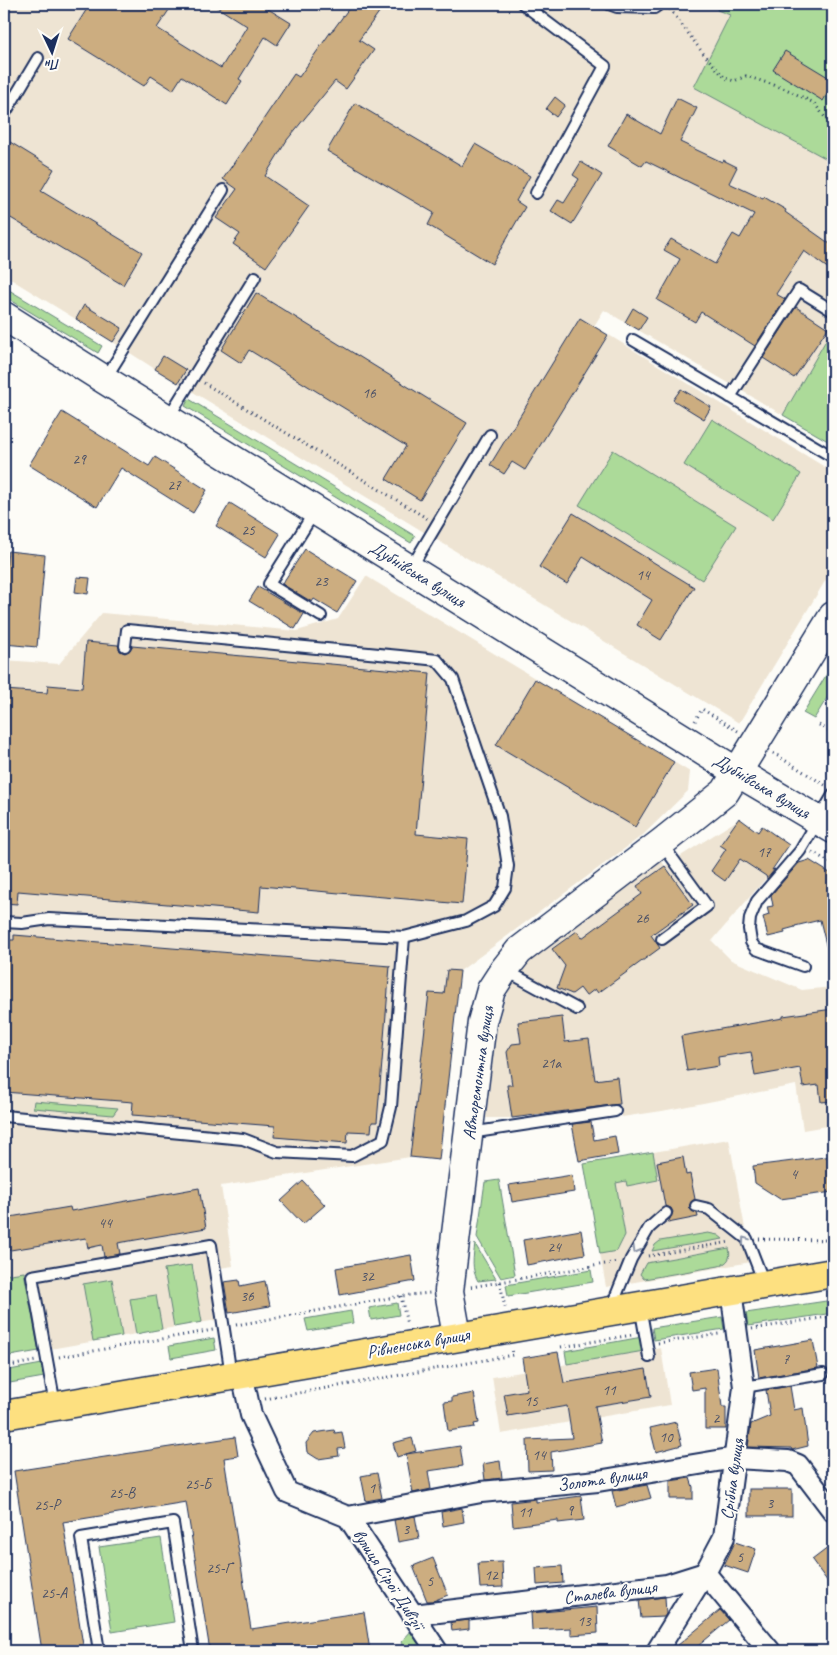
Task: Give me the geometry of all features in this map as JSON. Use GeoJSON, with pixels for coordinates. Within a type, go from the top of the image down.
{"type":"FeatureCollection","features":[{"type":"Feature","properties":{"kind":"main road","name":"Дубнівська вулиця"},"geometry":{"type":"LineString","coordinates":[[4,316],[684,739],[826,824]]}},
{"type":"Feature","properties":{"kind":"main road","name":"Авторемонтна вулиця"},"geometry":{"type":"LineString","coordinates":[[457,1336],[449,1291],[482,1022],[491,990],[519,951],[725,792],[833,618]]}},
{"type":"Feature","properties":{"kind":"main road","name":"Рівненська вулиця"},"geometry":{"type":"LineString","coordinates":[[4,1415],[833,1273]]}},
{"type":"Feature","properties":{"kind":"street","name":"Срібна вулиця"},"geometry":{"type":"LineString","coordinates":[[656,1651],[705,1573],[724,1537],[744,1387],[731,1290]]}},
{"type":"Feature","properties":{"kind":"street","name":"вулиця Сірої Дивізії"},"geometry":{"type":"LineString","coordinates":[[237,1375],[251,1415],[286,1492],[348,1518],[436,1651]]}},
{"type":"Feature","properties":{"kind":"street","name":"Золота вулиця"},"geometry":{"type":"LineString","coordinates":[[348,1518],[481,1492],[598,1481],[735,1458],[788,1461],[798,1465],[833,1511]]}},
{"type":"Feature","properties":{"kind":"street","name":"Сталева вулиця"},"geometry":{"type":"LineString","coordinates":[[413,1615],[667,1585],[705,1573]]}},
{"type":"Feature","properties":{"kind":"street"},"geometry":{"type":"LineString","coordinates":[[705,1573],[770,1651]]}},
{"type":"Feature","properties":{"kind":"lane"},"geometry":{"type":"LineString","coordinates":[[523,4],[605,66],[536,193]]}},
{"type":"Feature","properties":{"kind":"lane"},"geometry":{"type":"LineString","coordinates":[[609,4],[617,7],[654,8],[660,4]]}},
{"type":"Feature","properties":{"kind":"lane"},"geometry":{"type":"LineString","coordinates":[[4,115],[38,58]]}},
{"type":"Feature","properties":{"kind":"lane"},"geometry":{"type":"LineString","coordinates":[[105,380],[223,190]]}},
{"type":"Feature","properties":{"kind":"lane"},"geometry":{"type":"LineString","coordinates":[[168,419],[255,277]]}},
{"type":"Feature","properties":{"kind":"lane"},"geometry":{"type":"LineString","coordinates":[[730,396],[799,290],[833,311]]}},
{"type":"Feature","properties":{"kind":"lane"},"geometry":{"type":"LineString","coordinates":[[633,340],[833,457]]}},
{"type":"Feature","properties":{"kind":"lane"},"geometry":{"type":"LineString","coordinates":[[410,569],[490,435]]}},
{"type":"Feature","properties":{"kind":"lane"},"geometry":{"type":"LineString","coordinates":[[315,510],[269,584],[321,616]]}},
{"type":"Feature","properties":{"kind":"lane"},"geometry":{"type":"LineString","coordinates":[[4,922],[22,923],[49,919],[404,938],[466,921],[494,906],[505,888],[508,866],[500,816],[453,679],[437,660],[127,630],[125,646]]}},
{"type":"Feature","properties":{"kind":"lane"},"geometry":{"type":"LineString","coordinates":[[803,966],[756,949],[751,942],[750,918],[757,901],[803,846],[826,824],[833,796]]}},
{"type":"Feature","properties":{"kind":"lane"},"geometry":{"type":"LineString","coordinates":[[661,843],[707,906],[662,940]]}},
{"type":"Feature","properties":{"kind":"lane"},"geometry":{"type":"LineString","coordinates":[[4,1116],[243,1139],[277,1152],[352,1156],[383,1140],[391,1108],[404,938]]}},
{"type":"Feature","properties":{"kind":"lane"},"geometry":{"type":"LineString","coordinates":[[504,970],[577,1009]]}},
{"type":"Feature","properties":{"kind":"lane"},"geometry":{"type":"LineString","coordinates":[[469,1133],[615,1111]]}},
{"type":"Feature","properties":{"kind":"lane"},"geometry":{"type":"LineString","coordinates":[[696,1206],[709,1209],[747,1239],[765,1284]]}},
{"type":"Feature","properties":{"kind":"lane"},"geometry":{"type":"LineString","coordinates":[[610,1310],[631,1259],[649,1228],[666,1213]]}},
{"type":"Feature","properties":{"kind":"lane"},"geometry":{"type":"LineString","coordinates":[[55,1406],[32,1276],[211,1245],[237,1375]]}},
{"type":"Feature","properties":{"kind":"lane"},"geometry":{"type":"LineString","coordinates":[[640,1305],[649,1357]]}},
{"type":"Feature","properties":{"kind":"lane"},"geometry":{"type":"LineString","coordinates":[[744,1387],[823,1374]]}},
{"type":"Feature","properties":{"kind":"lane"},"geometry":{"type":"LineString","coordinates":[[99,1651],[82,1538],[173,1523],[193,1651]]}},
{"type":"Feature","properties":{"kind":"path"},"geometry":{"type":"LineString","coordinates":[[666,4],[702,52],[725,78],[734,81],[746,76],[786,89],[814,103],[826,120],[833,159]]}},
{"type":"Feature","properties":{"kind":"path"},"geometry":{"type":"LineString","coordinates":[[194,377],[437,524]]}},
{"type":"Feature","properties":{"kind":"path"},"geometry":{"type":"LineString","coordinates":[[684,739],[702,709],[826,785]]}},
{"type":"Feature","properties":{"kind":"path"},"geometry":{"type":"LineString","coordinates":[[819,725],[833,734]]}},
{"type":"Feature","properties":{"kind":"path"},"geometry":{"type":"LineString","coordinates":[[803,846],[833,864]]}},
{"type":"Feature","properties":{"kind":"path"},"geometry":{"type":"LineString","coordinates":[[449,1291],[747,1239],[833,1240]]}},
{"type":"Feature","properties":{"kind":"path"},"geometry":{"type":"LineString","coordinates":[[561,1347],[645,1332]]}},
{"type":"Feature","properties":{"kind":"path"},"geometry":{"type":"LineString","coordinates":[[248,1402],[513,1355]]}},
{"type":"Feature","properties":{"kind":"shaded area"},"geometry":{"type":"Polygon","coordinates":[[[4,4],[719,4],[717,10],[730,15],[825,158],[833,165],[833,328],[783,415],[604,310],[594,326],[833,472],[833,568],[739,723],[155,369],[4,275],[4,4]]]}},
{"type":"Feature","properties":{"kind":"shaded area"},"geometry":{"type":"Polygon","coordinates":[[[366,576],[690,772],[688,791],[643,835],[460,971],[439,1160],[410,1157],[221,1186],[233,1266],[220,1268],[228,1318],[4,1357],[4,660],[59,664],[102,613],[297,631],[338,619],[366,576]]]}},
{"type":"Feature","properties":{"kind":"shaded area"},"geometry":{"type":"Polygon","coordinates":[[[739,819],[757,831],[762,826],[789,845],[767,877],[712,941],[731,960],[802,990],[833,987],[833,1125],[803,1130],[796,1085],[622,1117],[620,1104],[512,1118],[486,1118],[496,1034],[503,1004],[512,984],[526,964],[661,860],[665,866],[739,819]]]}},
{"type":"Feature","properties":{"kind":"shaded area"},"geometry":{"type":"Polygon","coordinates":[[[729,1139],[751,1262],[606,1287],[584,1164],[729,1139]]]}},
{"type":"Feature","properties":{"kind":"shaded area"},"geometry":{"type":"Polygon","coordinates":[[[661,1348],[670,1405],[501,1434],[492,1377],[661,1348]]]}},
{"type":"Feature","properties":{"kind":"green space"},"geometry":{"type":"Polygon","coordinates":[[[719,4],[833,4],[833,165],[825,158],[694,87],[730,15],[717,10],[719,4]]]}},
{"type":"Feature","properties":{"kind":"green space"},"geometry":{"type":"Polygon","coordinates":[[[4,287],[102,346],[98,353],[4,296],[4,287]]]}},
{"type":"Feature","properties":{"kind":"green space"},"geometry":{"type":"Polygon","coordinates":[[[833,328],[833,444],[783,415],[833,328]]]}},
{"type":"Feature","properties":{"kind":"green space"},"geometry":{"type":"Polygon","coordinates":[[[189,399],[415,536],[411,543],[185,406],[189,399]]]}},
{"type":"Feature","properties":{"kind":"green space"},"geometry":{"type":"Polygon","coordinates":[[[712,419],[801,474],[773,519],[684,465],[712,419]]]}},
{"type":"Feature","properties":{"kind":"green space"},"geometry":{"type":"Polygon","coordinates":[[[613,450],[736,526],[702,580],[579,505],[613,450]]]}},
{"type":"Feature","properties":{"kind":"green space"},"geometry":{"type":"Polygon","coordinates":[[[833,664],[833,688],[814,719],[803,713],[833,664]]]}},
{"type":"Feature","properties":{"kind":"green space"},"geometry":{"type":"Polygon","coordinates":[[[34,1101],[118,1108],[113,1115],[33,1108],[34,1101]]]}},
{"type":"Feature","properties":{"kind":"green space"},"geometry":{"type":"Polygon","coordinates":[[[653,1152],[658,1180],[627,1186],[626,1181],[616,1183],[625,1235],[617,1251],[600,1254],[584,1164],[653,1152]]]}},
{"type":"Feature","properties":{"kind":"green space"},"geometry":{"type":"Polygon","coordinates":[[[499,1180],[515,1275],[501,1278],[477,1237],[485,1182],[499,1180]]]}},
{"type":"Feature","properties":{"kind":"green space"},"geometry":{"type":"Polygon","coordinates":[[[708,1233],[718,1235],[723,1239],[652,1251],[660,1241],[708,1233]]]}},
{"type":"Feature","properties":{"kind":"green space"},"geometry":{"type":"Polygon","coordinates":[[[475,1244],[496,1279],[478,1281],[473,1268],[475,1244]]]}},
{"type":"Feature","properties":{"kind":"green space"},"geometry":{"type":"Polygon","coordinates":[[[729,1248],[730,1254],[728,1259],[719,1266],[644,1279],[640,1274],[646,1263],[729,1248]]]}},
{"type":"Feature","properties":{"kind":"green space"},"geometry":{"type":"Polygon","coordinates":[[[192,1265],[202,1322],[174,1327],[164,1269],[192,1265]]]}},
{"type":"Feature","properties":{"kind":"green space"},"geometry":{"type":"Polygon","coordinates":[[[591,1270],[593,1282],[508,1296],[506,1285],[591,1270]]]}},
{"type":"Feature","properties":{"kind":"green space"},"geometry":{"type":"Polygon","coordinates":[[[24,1272],[39,1351],[4,1357],[4,1275],[24,1272]]]}},
{"type":"Feature","properties":{"kind":"green space"},"geometry":{"type":"Polygon","coordinates":[[[112,1279],[122,1336],[93,1341],[83,1284],[112,1279]]]}},
{"type":"Feature","properties":{"kind":"green space"},"geometry":{"type":"Polygon","coordinates":[[[156,1295],[162,1329],[136,1334],[130,1299],[156,1295]]]}},
{"type":"Feature","properties":{"kind":"green space"},"geometry":{"type":"Polygon","coordinates":[[[833,1300],[833,1313],[748,1326],[746,1313],[833,1300]]]}},
{"type":"Feature","properties":{"kind":"green space"},"geometry":{"type":"Polygon","coordinates":[[[397,1303],[399,1315],[371,1320],[369,1308],[397,1303]]]}},
{"type":"Feature","properties":{"kind":"green space"},"geometry":{"type":"Polygon","coordinates":[[[351,1311],[353,1323],[308,1331],[305,1319],[351,1311]]]}},
{"type":"Feature","properties":{"kind":"green space"},"geometry":{"type":"Polygon","coordinates":[[[722,1317],[724,1329],[654,1340],[652,1328],[722,1317]]]}},
{"type":"Feature","properties":{"kind":"green space"},"geometry":{"type":"Polygon","coordinates":[[[642,1337],[644,1351],[567,1364],[565,1351],[642,1337]]]}},
{"type":"Feature","properties":{"kind":"green space"},"geometry":{"type":"Polygon","coordinates":[[[214,1338],[216,1350],[171,1358],[169,1346],[214,1338]]]}},
{"type":"Feature","properties":{"kind":"green space"},"geometry":{"type":"Polygon","coordinates":[[[42,1364],[44,1377],[4,1384],[4,1371],[42,1364]]]}},
{"type":"Feature","properties":{"kind":"green space"},"geometry":{"type":"Polygon","coordinates":[[[161,1538],[174,1622],[112,1632],[99,1547],[161,1538]]]}},
{"type":"Feature","properties":{"kind":"green space"},"geometry":{"type":"Polygon","coordinates":[[[413,1629],[427,1651],[406,1651],[401,1642],[413,1629]]]}},
{"type":"Feature","properties":{"kind":"building"},"geometry":{"type":"Polygon","coordinates":[[[90,4],[173,4],[157,28],[221,68],[247,26],[212,4],[260,4],[291,23],[277,45],[265,37],[239,79],[242,81],[227,105],[182,76],[173,90],[151,76],[144,86],[68,39],[90,4]]]}},
{"type":"Feature","properties":{"kind":"building"},"geometry":{"type":"Polygon","coordinates":[[[352,4],[385,4],[359,40],[374,50],[346,89],[335,81],[287,140],[265,176],[309,206],[266,267],[233,244],[240,234],[216,218],[237,189],[223,179],[294,74],[299,77],[352,4]]]}},
{"type":"Feature","properties":{"kind":"building"},"geometry":{"type":"Polygon","coordinates":[[[785,51],[833,80],[823,101],[773,70],[785,51]]]}},
{"type":"Feature","properties":{"kind":"building"},"geometry":{"type":"Polygon","coordinates":[[[555,97],[565,105],[556,117],[546,109],[555,97]]]}},
{"type":"Feature","properties":{"kind":"building"},"geometry":{"type":"Polygon","coordinates":[[[677,98],[697,108],[680,142],[737,167],[729,183],[763,199],[764,197],[786,210],[785,212],[833,246],[833,272],[804,251],[776,294],[785,299],[755,346],[701,312],[695,322],[657,300],[680,259],[664,250],[671,239],[715,264],[733,234],[740,238],[754,214],[646,161],[642,166],[608,146],[626,114],[660,134],[677,98]]]}},
{"type":"Feature","properties":{"kind":"building"},"geometry":{"type":"Polygon","coordinates":[[[355,103],[462,166],[475,144],[530,176],[516,201],[525,207],[492,264],[428,225],[434,213],[327,151],[355,103]]]}},
{"type":"Feature","properties":{"kind":"building"},"geometry":{"type":"Polygon","coordinates":[[[10,142],[54,169],[41,191],[142,252],[123,285],[4,214],[4,152],[10,142]]]}},
{"type":"Feature","properties":{"kind":"building"},"geometry":{"type":"Polygon","coordinates":[[[581,162],[602,175],[572,224],[551,211],[558,200],[564,203],[579,179],[573,175],[581,162]]]}},
{"type":"Feature","properties":{"kind":"building"},"geometry":{"type":"Polygon","coordinates":[[[256,293],[467,423],[420,500],[386,479],[406,446],[249,350],[241,363],[221,350],[256,293]]]}},
{"type":"Feature","properties":{"kind":"building"},"geometry":{"type":"Polygon","coordinates":[[[84,305],[122,328],[113,342],[76,319],[84,305]]]}},
{"type":"Feature","properties":{"kind":"building"},"geometry":{"type":"Polygon","coordinates":[[[796,307],[828,328],[794,378],[763,358],[796,307]]]}},
{"type":"Feature","properties":{"kind":"building"},"geometry":{"type":"Polygon","coordinates":[[[633,308],[647,317],[639,330],[625,322],[633,308]]]}},
{"type":"Feature","properties":{"kind":"building"},"geometry":{"type":"Polygon","coordinates":[[[580,318],[608,335],[525,470],[512,462],[504,474],[490,465],[580,318]]]}},
{"type":"Feature","properties":{"kind":"building"},"geometry":{"type":"Polygon","coordinates":[[[163,356],[186,370],[178,383],[155,369],[163,356]]]}},
{"type":"Feature","properties":{"kind":"building"},"geometry":{"type":"Polygon","coordinates":[[[681,389],[711,407],[704,419],[673,400],[681,389]]]}},
{"type":"Feature","properties":{"kind":"building"},"geometry":{"type":"Polygon","coordinates":[[[62,412],[149,466],[155,457],[207,490],[193,513],[121,468],[97,507],[29,465],[62,412]]]}},
{"type":"Feature","properties":{"kind":"building"},"geometry":{"type":"Polygon","coordinates":[[[230,503],[280,534],[266,557],[216,526],[230,503]]]}},
{"type":"Feature","properties":{"kind":"building"},"geometry":{"type":"Polygon","coordinates":[[[573,513],[694,587],[661,640],[637,625],[652,600],[583,557],[567,584],[539,567],[573,513]]]}},
{"type":"Feature","properties":{"kind":"building"},"geometry":{"type":"Polygon","coordinates":[[[305,549],[357,581],[337,613],[314,599],[312,602],[282,584],[305,549]]]}},
{"type":"Feature","properties":{"kind":"building"},"geometry":{"type":"Polygon","coordinates":[[[8,551],[45,555],[37,647],[4,644],[4,590],[8,551]]]}},
{"type":"Feature","properties":{"kind":"building"},"geometry":{"type":"Polygon","coordinates":[[[77,577],[90,578],[88,594],[75,592],[77,577]]]}},
{"type":"Feature","properties":{"kind":"building"},"geometry":{"type":"Polygon","coordinates":[[[258,587],[304,614],[295,629],[249,601],[258,587]]]}},
{"type":"Feature","properties":{"kind":"building"},"geometry":{"type":"Polygon","coordinates":[[[86,642],[118,645],[120,651],[125,653],[132,646],[430,673],[416,834],[468,839],[462,904],[261,886],[259,912],[18,891],[17,904],[4,903],[4,690],[47,693],[48,685],[82,688],[86,642]]]}},
{"type":"Feature","properties":{"kind":"building"},"geometry":{"type":"Polygon","coordinates":[[[535,679],[674,762],[635,827],[496,745],[535,679]]]}},
{"type":"Feature","properties":{"kind":"building"},"geometry":{"type":"Polygon","coordinates":[[[739,818],[758,832],[762,826],[789,845],[767,879],[766,876],[740,859],[725,881],[711,871],[726,849],[720,845],[739,818]]]}},
{"type":"Feature","properties":{"kind":"building"},"geometry":{"type":"Polygon","coordinates":[[[809,860],[833,875],[833,953],[828,953],[820,920],[795,926],[784,930],[785,933],[768,937],[763,917],[769,915],[767,907],[773,906],[771,895],[799,863],[809,860]]]}},
{"type":"Feature","properties":{"kind":"building"},"geometry":{"type":"Polygon","coordinates":[[[665,866],[693,905],[651,935],[660,948],[598,993],[595,989],[586,996],[580,988],[572,994],[557,988],[565,966],[552,949],[577,931],[582,938],[642,894],[637,886],[665,866]]]}},
{"type":"Feature","properties":{"kind":"building"},"geometry":{"type":"Polygon","coordinates":[[[14,935],[390,966],[377,1122],[372,1122],[371,1132],[348,1131],[347,1143],[274,1137],[275,1126],[132,1115],[133,1102],[4,1092],[4,940],[14,940],[14,935]]]}},
{"type":"Feature","properties":{"kind":"building"},"geometry":{"type":"Polygon","coordinates":[[[447,970],[460,971],[439,1160],[410,1157],[429,993],[444,994],[447,970]]]}},
{"type":"Feature","properties":{"kind":"building"},"geometry":{"type":"Polygon","coordinates":[[[833,1009],[833,1101],[821,1102],[819,1085],[803,1087],[800,1068],[755,1076],[751,1052],[718,1057],[719,1066],[687,1071],[681,1036],[783,1018],[783,1016],[833,1009]]]}},
{"type":"Feature","properties":{"kind":"building"},"geometry":{"type":"Polygon","coordinates":[[[562,1017],[565,1042],[589,1039],[595,1080],[617,1077],[620,1104],[512,1118],[507,1085],[512,1085],[507,1052],[512,1044],[521,1043],[518,1022],[562,1017]]]}},
{"type":"Feature","properties":{"kind":"building"},"geometry":{"type":"Polygon","coordinates":[[[591,1122],[594,1140],[615,1136],[618,1154],[579,1161],[572,1124],[591,1122]]]}},
{"type":"Feature","properties":{"kind":"building"},"geometry":{"type":"Polygon","coordinates":[[[833,1156],[833,1192],[780,1199],[755,1183],[753,1166],[833,1156]]]}},
{"type":"Feature","properties":{"kind":"building"},"geometry":{"type":"Polygon","coordinates":[[[683,1157],[686,1175],[690,1174],[695,1199],[691,1202],[689,1208],[697,1213],[698,1217],[668,1223],[673,1212],[671,1208],[665,1206],[657,1162],[683,1157]]]}},
{"type":"Feature","properties":{"kind":"building"},"geometry":{"type":"Polygon","coordinates":[[[572,1175],[574,1192],[512,1202],[509,1185],[572,1175]]]}},
{"type":"Feature","properties":{"kind":"building"},"geometry":{"type":"Polygon","coordinates":[[[303,1181],[325,1205],[303,1224],[281,1201],[303,1181]]]}},
{"type":"Feature","properties":{"kind":"building"},"geometry":{"type":"Polygon","coordinates":[[[199,1188],[206,1228],[118,1243],[120,1254],[104,1257],[102,1245],[88,1248],[86,1238],[4,1251],[4,1218],[70,1207],[71,1211],[199,1188]]]}},
{"type":"Feature","properties":{"kind":"building"},"geometry":{"type":"Polygon","coordinates":[[[581,1230],[585,1254],[527,1265],[523,1240],[581,1230]]]}},
{"type":"Feature","properties":{"kind":"building"},"geometry":{"type":"Polygon","coordinates":[[[411,1255],[415,1281],[340,1295],[336,1268],[411,1255]]]}},
{"type":"Feature","properties":{"kind":"building"},"geometry":{"type":"Polygon","coordinates":[[[239,1280],[240,1286],[265,1281],[270,1306],[229,1313],[224,1282],[239,1280]]]}},
{"type":"Feature","properties":{"kind":"building"},"geometry":{"type":"Polygon","coordinates":[[[813,1340],[818,1368],[759,1378],[755,1350],[813,1340]]]}},
{"type":"Feature","properties":{"kind":"building"},"geometry":{"type":"Polygon","coordinates":[[[558,1352],[564,1383],[646,1369],[651,1397],[595,1406],[602,1443],[551,1452],[552,1470],[528,1471],[527,1440],[572,1438],[567,1406],[508,1416],[504,1394],[527,1390],[522,1358],[558,1352]]]}},
{"type":"Feature","properties":{"kind":"building"},"geometry":{"type":"Polygon","coordinates":[[[717,1368],[722,1407],[726,1407],[726,1429],[705,1429],[705,1388],[692,1390],[689,1372],[717,1368]]]}},
{"type":"Feature","properties":{"kind":"building"},"geometry":{"type":"Polygon","coordinates":[[[790,1386],[794,1410],[803,1408],[808,1446],[792,1450],[791,1448],[748,1447],[751,1424],[770,1416],[766,1390],[790,1386]]]}},
{"type":"Feature","properties":{"kind":"building"},"geometry":{"type":"Polygon","coordinates":[[[474,1393],[479,1423],[474,1424],[475,1427],[448,1431],[444,1402],[452,1401],[452,1397],[474,1393]]]}},
{"type":"Feature","properties":{"kind":"building"},"geometry":{"type":"Polygon","coordinates":[[[676,1422],[682,1445],[656,1452],[650,1428],[676,1422]]]}},
{"type":"Feature","properties":{"kind":"building"},"geometry":{"type":"Polygon","coordinates":[[[334,1430],[335,1433],[342,1432],[345,1448],[338,1449],[339,1456],[318,1459],[307,1452],[306,1443],[314,1433],[334,1430]]]}},
{"type":"Feature","properties":{"kind":"building"},"geometry":{"type":"Polygon","coordinates":[[[235,1437],[238,1456],[224,1458],[251,1629],[364,1612],[370,1651],[210,1651],[186,1502],[63,1522],[84,1651],[42,1651],[14,1471],[235,1437]]]}},
{"type":"Feature","properties":{"kind":"building"},"geometry":{"type":"Polygon","coordinates":[[[412,1438],[416,1451],[397,1457],[393,1443],[412,1438]]]}},
{"type":"Feature","properties":{"kind":"building"},"geometry":{"type":"Polygon","coordinates":[[[460,1446],[463,1466],[428,1471],[431,1489],[413,1493],[406,1454],[460,1446]]]}},
{"type":"Feature","properties":{"kind":"building"},"geometry":{"type":"Polygon","coordinates":[[[500,1461],[502,1478],[485,1480],[483,1464],[500,1461]]]}},
{"type":"Feature","properties":{"kind":"building"},"geometry":{"type":"Polygon","coordinates":[[[377,1473],[382,1498],[366,1501],[361,1476],[377,1473]]]}},
{"type":"Feature","properties":{"kind":"building"},"geometry":{"type":"Polygon","coordinates":[[[690,1478],[693,1487],[693,1499],[670,1499],[670,1481],[690,1478]]]}},
{"type":"Feature","properties":{"kind":"building"},"geometry":{"type":"Polygon","coordinates":[[[647,1485],[651,1498],[616,1507],[612,1491],[647,1485]]]}},
{"type":"Feature","properties":{"kind":"building"},"geometry":{"type":"Polygon","coordinates":[[[749,1489],[792,1489],[792,1516],[749,1516],[749,1489]]]}},
{"type":"Feature","properties":{"kind":"building"},"geometry":{"type":"Polygon","coordinates":[[[581,1496],[584,1520],[558,1523],[558,1520],[513,1526],[511,1502],[536,1499],[536,1502],[581,1496]]]}},
{"type":"Feature","properties":{"kind":"building"},"geometry":{"type":"Polygon","coordinates":[[[462,1508],[464,1522],[443,1526],[441,1512],[462,1508]]]}},
{"type":"Feature","properties":{"kind":"building"},"geometry":{"type":"Polygon","coordinates":[[[415,1516],[419,1538],[398,1542],[394,1520],[415,1516]]]}},
{"type":"Feature","properties":{"kind":"building"},"geometry":{"type":"Polygon","coordinates":[[[735,1542],[756,1549],[748,1573],[724,1565],[735,1542]]]}},
{"type":"Feature","properties":{"kind":"building"},"geometry":{"type":"Polygon","coordinates":[[[833,1544],[833,1589],[812,1560],[833,1544]]]}},
{"type":"Feature","properties":{"kind":"building"},"geometry":{"type":"Polygon","coordinates":[[[433,1558],[448,1595],[433,1601],[427,1601],[413,1566],[433,1558]]]}},
{"type":"Feature","properties":{"kind":"building"},"geometry":{"type":"Polygon","coordinates":[[[502,1562],[503,1587],[480,1588],[478,1563],[502,1562]]]}},
{"type":"Feature","properties":{"kind":"building"},"geometry":{"type":"Polygon","coordinates":[[[562,1566],[563,1583],[537,1585],[536,1568],[562,1566]]]}},
{"type":"Feature","properties":{"kind":"building"},"geometry":{"type":"Polygon","coordinates":[[[665,1597],[666,1614],[664,1617],[641,1618],[639,1600],[665,1597]]]}},
{"type":"Feature","properties":{"kind":"building"},"geometry":{"type":"Polygon","coordinates":[[[597,1607],[598,1633],[571,1635],[571,1628],[532,1630],[531,1613],[597,1607]]]}},
{"type":"Feature","properties":{"kind":"building"},"geometry":{"type":"Polygon","coordinates":[[[720,1610],[729,1620],[698,1646],[703,1651],[671,1651],[720,1610]]]}},
{"type":"Feature","properties":{"kind":"building"},"geometry":{"type":"Polygon","coordinates":[[[469,1620],[469,1629],[452,1631],[451,1622],[469,1620]]]}}]}
